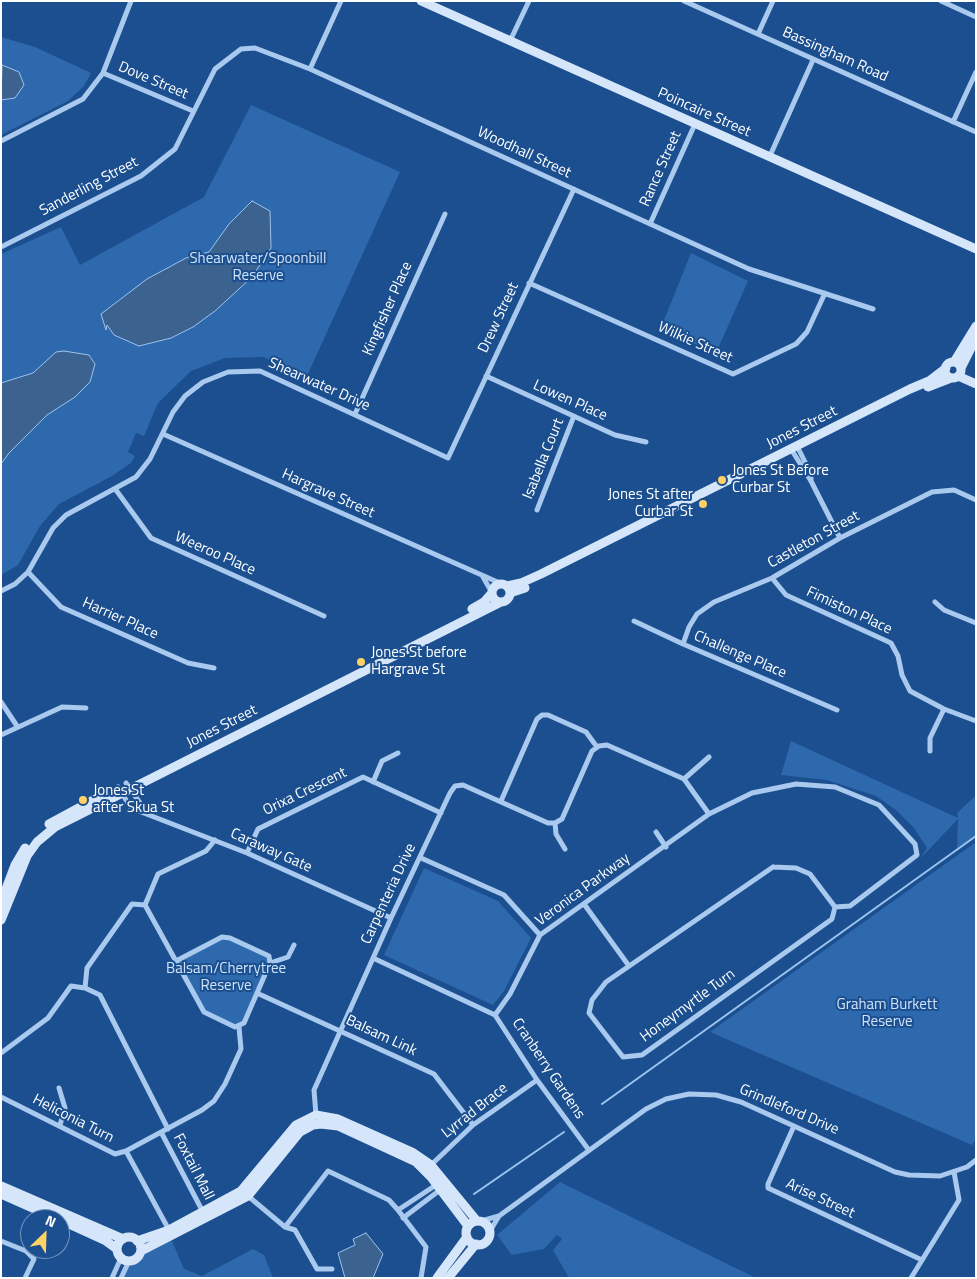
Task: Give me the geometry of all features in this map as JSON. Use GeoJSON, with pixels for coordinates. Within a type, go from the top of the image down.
{"type":"FeatureCollection","features":[{"type":"Feature","properties":{"kind":"street"},"geometry":{"type":"LineString","coordinates":[[1,141],[83,99],[103,73],[131,1]]}},
{"type":"Feature","properties":{"kind":"street"},"geometry":{"type":"LineString","coordinates":[[310,69],[341,1]]}},
{"type":"Feature","properties":{"kind":"street","name":"Poincaire Street"},"geometry":{"type":"LineString","coordinates":[[421,1],[976,249]]}},
{"type":"Feature","properties":{"kind":"street"},"geometry":{"type":"LineString","coordinates":[[510,41],[529,1]]}},
{"type":"Feature","properties":{"kind":"street","name":"Bassingham Road"},"geometry":{"type":"LineString","coordinates":[[684,1],[976,132]]}},
{"type":"Feature","properties":{"kind":"street"},"geometry":{"type":"LineString","coordinates":[[758,34],[773,1]]}},
{"type":"Feature","properties":{"kind":"street"},"geometry":{"type":"LineString","coordinates":[[942,1],[976,17]]}},
{"type":"Feature","properties":{"kind":"street","name":"Woodhall Street"},"geometry":{"type":"LineString","coordinates":[[193,111],[215,69],[241,49],[256,48],[310,69],[749,269],[873,309]]}},
{"type":"Feature","properties":{"kind":"street"},"geometry":{"type":"LineString","coordinates":[[769,158],[813,60]]}},
{"type":"Feature","properties":{"kind":"street"},"geometry":{"type":"LineString","coordinates":[[953,122],[976,72]]}},
{"type":"Feature","properties":{"kind":"street","name":"Dove Street"},"geometry":{"type":"LineString","coordinates":[[103,73],[193,111]]}},
{"type":"Feature","properties":{"kind":"street","name":"Sanderling Street"},"geometry":{"type":"LineString","coordinates":[[1,246],[141,176],[175,149],[193,111]]}},
{"type":"Feature","properties":{"kind":"street","name":"Rance Street"},"geometry":{"type":"LineString","coordinates":[[650,224],[695,124]]}},
{"type":"Feature","properties":{"kind":"street","name":"Drew Street"},"geometry":{"type":"LineString","coordinates":[[448,458],[574,189]]}},
{"type":"Feature","properties":{"kind":"street","name":"Kingfisher Place"},"geometry":{"type":"LineString","coordinates":[[355,414],[445,214]]}},
{"type":"Feature","properties":{"kind":"street","name":"Wilkie Street"},"geometry":{"type":"LineString","coordinates":[[529,283],[733,374],[796,344],[807,332],[825,293]]}},
{"type":"Feature","properties":{"kind":"street"},"geometry":{"type":"LineString","coordinates":[[954,370],[976,326]]}},
{"type":"Feature","properties":{"kind":"street"},"geometry":{"type":"LineString","coordinates":[[954,370],[976,338]]}},
{"type":"Feature","properties":{"kind":"street"},"geometry":{"type":"LineString","coordinates":[[954,370],[976,384]]}},
{"type":"Feature","properties":{"kind":"street","name":"Jones Street"},"geometry":{"type":"LineString","coordinates":[[123,788],[479,605],[494,586],[506,588],[530,580],[916,392],[954,370]]}},
{"type":"Feature","properties":{"kind":"street","name":"Shearwater Drive"},"geometry":{"type":"LineString","coordinates":[[1,591],[15,584],[28,572],[53,528],[66,515],[116,490],[136,477],[143,469],[163,434],[173,412],[185,396],[203,382],[238,371],[260,371],[448,458]]}},
{"type":"Feature","properties":{"kind":"street","name":"Lowen Place"},"geometry":{"type":"LineString","coordinates":[[486,376],[615,435],[646,442]]}},
{"type":"Feature","properties":{"kind":"street","name":"Isabella Court"},"geometry":{"type":"LineString","coordinates":[[537,510],[574,416]]}},
{"type":"Feature","properties":{"kind":"street","name":"Hargrave Street"},"geometry":{"type":"LineString","coordinates":[[163,434],[506,588]]}},
{"type":"Feature","properties":{"kind":"street"},"geometry":{"type":"LineString","coordinates":[[795,450],[811,474],[811,481],[840,538]]}},
{"type":"Feature","properties":{"kind":"street","name":"Weeroo Place"},"geometry":{"type":"LineString","coordinates":[[116,490],[151,538],[324,616]]}},
{"type":"Feature","properties":{"kind":"street","name":"Castleton Street"},"geometry":{"type":"LineString","coordinates":[[683,644],[689,627],[697,614],[714,602],[772,578],[840,538],[932,492],[954,490],[976,500]]}},
{"type":"Feature","properties":{"kind":"street","name":"Harrier Place"},"geometry":{"type":"LineString","coordinates":[[28,572],[61,607],[188,664],[214,668]]}},
{"type":"Feature","properties":{"kind":"street"},"geometry":{"type":"LineString","coordinates":[[483,577],[494,600],[499,602]]}},
{"type":"Feature","properties":{"kind":"street","name":"Fimiston Place"},"geometry":{"type":"LineString","coordinates":[[772,578],[786,595],[890,643],[898,656],[902,675],[910,691],[944,709],[976,721]]}},
{"type":"Feature","properties":{"kind":"street","name":"Jones Street"},"geometry":{"type":"LineString","coordinates":[[1,902],[23,852],[39,832],[59,818],[499,602],[506,601],[506,588]]}},
{"type":"Feature","properties":{"kind":"street"},"geometry":{"type":"LineString","coordinates":[[935,602],[944,610],[976,623]]}},
{"type":"Feature","properties":{"kind":"street","name":"Challenge Place"},"geometry":{"type":"LineString","coordinates":[[634,621],[837,710]]}},
{"type":"Feature","properties":{"kind":"street"},"geometry":{"type":"LineString","coordinates":[[1,702],[17,726]]}},
{"type":"Feature","properties":{"kind":"street"},"geometry":{"type":"LineString","coordinates":[[1,735],[17,726],[62,707],[86,708]]}},
{"type":"Feature","properties":{"kind":"street"},"geometry":{"type":"LineString","coordinates":[[930,751],[930,738],[944,709]]}},
{"type":"Feature","properties":{"kind":"street"},"geometry":{"type":"LineString","coordinates":[[501,801],[537,718],[542,715],[548,715],[586,732],[597,747]]}},
{"type":"Feature","properties":{"kind":"street"},"geometry":{"type":"LineString","coordinates":[[565,849],[556,834],[555,823],[562,819],[592,751],[597,747],[607,745],[684,779],[710,814]]}},
{"type":"Feature","properties":{"kind":"street"},"geometry":{"type":"LineString","coordinates":[[373,782],[382,761],[398,753]]}},
{"type":"Feature","properties":{"kind":"street"},"geometry":{"type":"LineString","coordinates":[[684,779],[709,758]]}},
{"type":"Feature","properties":{"kind":"street","name":"Orixa Crescent"},"geometry":{"type":"LineString","coordinates":[[247,853],[258,828],[363,777],[441,813]]}},
{"type":"Feature","properties":{"kind":"street","name":"Veronica Parkway"},"geometry":{"type":"LineString","coordinates":[[495,1015],[510,994],[540,935],[710,814],[752,793],[796,784],[835,787],[879,805],[915,844],[917,855],[850,906],[835,907]]}},
{"type":"Feature","properties":{"kind":"street","name":"Carpenteria Drive"},"geometry":{"type":"LineString","coordinates":[[316,1115],[314,1090],[450,792],[455,786],[463,785],[548,823],[555,823]]}},
{"type":"Feature","properties":{"kind":"street"},"geometry":{"type":"LineString","coordinates":[[123,788],[140,803],[140,810]]}},
{"type":"Feature","properties":{"kind":"street","name":"Caraway Gate"},"geometry":{"type":"LineString","coordinates":[[123,788],[130,808],[140,810],[247,853],[391,918]]}},
{"type":"Feature","properties":{"kind":"street"},"geometry":{"type":"LineString","coordinates":[[656,832],[666,847]]}},
{"type":"Feature","properties":{"kind":"street"},"geometry":{"type":"LineString","coordinates":[[145,905],[158,874],[206,851],[215,840]]}},
{"type":"Feature","properties":{"kind":"street"},"geometry":{"type":"LineString","coordinates":[[420,858],[504,895],[540,935]]}},
{"type":"Feature","properties":{"kind":"street","name":"Honeymyrtle Turn"},"geometry":{"type":"LineString","coordinates":[[773,867],[796,868],[810,874],[835,907],[832,919],[642,1055],[623,1057],[589,1012],[592,1000],[606,982],[629,966],[773,867]]}},
{"type":"Feature","properties":{"kind":"street","name":"Jones Street"},"geometry":{"type":"LineString","coordinates":[[1,920],[7,885]]}},
{"type":"Feature","properties":{"kind":"street"},"geometry":{"type":"LineString","coordinates":[[84,988],[87,968],[132,904],[145,905]]}},
{"type":"Feature","properties":{"kind":"street"},"geometry":{"type":"LineString","coordinates":[[584,904],[629,966]]}},
{"type":"Feature","properties":{"kind":"street"},"geometry":{"type":"LineString","coordinates":[[145,905],[176,962],[204,1012],[235,1028],[244,1024],[259,994],[270,963],[269,956],[230,938],[222,937],[176,962]]}},
{"type":"Feature","properties":{"kind":"street"},"geometry":{"type":"LineString","coordinates":[[270,963],[288,958],[294,945]]}},
{"type":"Feature","properties":{"kind":"street","name":"Cranberry Gardens"},"geometry":{"type":"LineString","coordinates":[[373,958],[495,1015],[537,1080],[588,1149]]}},
{"type":"Feature","properties":{"kind":"street"},"geometry":{"type":"LineString","coordinates":[[1,1053],[48,1018],[71,986],[84,988],[100,995],[168,1129]]}},
{"type":"Feature","properties":{"kind":"street","name":"Balsam Link"},"geometry":{"type":"LineString","coordinates":[[259,994],[434,1074],[473,1125]]}},
{"type":"Feature","properties":{"kind":"street","name":"Heliconia Turn"},"geometry":{"type":"LineString","coordinates":[[1,1097],[115,1154],[126,1151],[168,1129],[214,1101],[225,1084],[241,1049],[242,1041],[239,1027]]}},
{"type":"Feature","properties":{"kind":"street","name":"Lyrrad Brace"},"geometry":{"type":"LineString","coordinates":[[431,1165],[473,1125],[537,1080]]}},
{"type":"Feature","properties":{"kind":"street"},"geometry":{"type":"LineString","coordinates":[[59,1088],[65,1108],[60,1125]]}},
{"type":"Feature","properties":{"kind":"street","name":"Grindleford Drive"},"geometry":{"type":"LineString","coordinates":[[448,1278],[476,1244],[486,1241],[499,1216],[588,1149],[646,1109],[666,1099],[689,1094],[716,1095],[741,1102],[895,1172],[924,1177],[954,1172],[976,1160]]}},
{"type":"Feature","properties":{"kind":"street"},"geometry":{"type":"LineString","coordinates":[[137,1241],[169,1230],[242,1191],[296,1124],[316,1115],[338,1119],[412,1152],[431,1165],[479,1221],[487,1225],[490,1231]]}},
{"type":"Feature","properties":{"kind":"street"},"geometry":{"type":"LineString","coordinates":[[112,1278],[125,1260],[137,1259],[141,1251],[248,1196],[300,1132],[306,1127],[321,1124],[338,1126],[416,1162],[468,1226],[467,1237],[437,1278]]}},
{"type":"Feature","properties":{"kind":"street","name":"Arise Street"},"geometry":{"type":"LineString","coordinates":[[794,1126],[768,1184],[768,1188],[922,1260]]}},
{"type":"Feature","properties":{"kind":"street","name":"Foxtail Mall"},"geometry":{"type":"LineString","coordinates":[[161,1132],[203,1213]]}},
{"type":"Feature","properties":{"kind":"street"},"geometry":{"type":"LineString","coordinates":[[126,1151],[169,1230]]}},
{"type":"Feature","properties":{"kind":"street"},"geometry":{"type":"LineString","coordinates":[[284,1226],[328,1171],[389,1200],[398,1210],[426,1247],[421,1278]]}},
{"type":"Feature","properties":{"kind":"street"},"geometry":{"type":"LineString","coordinates":[[911,1278],[959,1200],[954,1172]]}},
{"type":"Feature","properties":{"kind":"street"},"geometry":{"type":"LineString","coordinates":[[1,1186],[109,1234],[123,1239],[130,1237],[137,1241],[141,1251]]}},
{"type":"Feature","properties":{"kind":"street"},"geometry":{"type":"LineString","coordinates":[[398,1210],[438,1187]]}},
{"type":"Feature","properties":{"kind":"street"},"geometry":{"type":"LineString","coordinates":[[403,1218],[438,1187]]}},
{"type":"Feature","properties":{"kind":"street"},"geometry":{"type":"LineString","coordinates":[[1,1194],[34,1209]]}},
{"type":"Feature","properties":{"kind":"street"},"geometry":{"type":"LineString","coordinates":[[248,1196],[284,1226],[295,1230],[317,1269],[332,1269]]}},
{"type":"Feature","properties":{"kind":"street","name":"Grindleford Drive"},"geometry":{"type":"LineString","coordinates":[[468,1226],[499,1216]]}},
{"type":"Feature","properties":{"kind":"street"},"geometry":{"type":"LineString","coordinates":[[70,1225],[106,1241],[117,1249],[125,1260],[121,1278]]}},
{"type":"Feature","properties":{"kind":"street"},"geometry":{"type":"LineString","coordinates":[[467,1237],[476,1244]]}},
{"type":"Feature","properties":{"kind":"street"},"geometry":{"type":"LineString","coordinates":[[117,1249],[123,1239]]}},
{"type":"Feature","properties":{"kind":"street"},"geometry":{"type":"LineString","coordinates":[[1,1240],[26,1251],[34,1259],[25,1278]]}},
{"type":"Feature","properties":{"kind":"green space"},"geometry":{"type":"Polygon","coordinates":[[[1,37],[35,47],[91,73],[84,86],[68,101],[1,135],[1,37]]]}},
{"type":"Feature","properties":{"kind":"green space","name":"Shearwater/Spoonbill Reserve"},"geometry":{"type":"Polygon","coordinates":[[[251,105],[400,172],[307,376],[263,357],[225,358],[191,371],[158,403],[144,436],[136,433],[128,452],[135,456],[131,463],[112,476],[59,504],[40,526],[18,565],[1,575],[1,254],[61,227],[80,265],[204,197],[251,105]]]}},
{"type":"Feature","properties":{"kind":"green space"},"geometry":{"type":"Polygon","coordinates":[[[691,253],[748,281],[716,353],[660,330],[691,253]]]}},
{"type":"Feature","properties":{"kind":"green space"},"geometry":{"type":"Polygon","coordinates":[[[791,741],[958,818],[957,813],[976,795],[976,837],[957,851],[958,819],[920,859],[927,848],[914,828],[896,810],[876,796],[827,780],[781,775],[791,741]]]}},
{"type":"Feature","properties":{"kind":"green space","name":"Graham Burkett Reserve"},"geometry":{"type":"Polygon","coordinates":[[[976,842],[976,1139],[972,1145],[710,1032],[976,842]]]}},
{"type":"Feature","properties":{"kind":"green space"},"geometry":{"type":"Polygon","coordinates":[[[424,868],[498,901],[531,938],[504,991],[493,1005],[384,955],[424,868]]]}},
{"type":"Feature","properties":{"kind":"green space","name":"Balsam/Cherrytree Reserve"},"geometry":{"type":"Polygon","coordinates":[[[222,937],[269,956],[270,963],[259,994],[239,1027],[204,1012],[176,961],[222,937]]]}},
{"type":"Feature","properties":{"kind":"green space"},"geometry":{"type":"Polygon","coordinates":[[[560,1182],[756,1278],[569,1278],[553,1250],[562,1239],[557,1235],[544,1249],[512,1255],[497,1235],[560,1182]]]}},
{"type":"Feature","properties":{"kind":"green space"},"geometry":{"type":"Polygon","coordinates":[[[169,1234],[184,1269],[202,1276],[253,1249],[264,1255],[273,1278],[119,1278],[125,1264],[135,1265],[143,1258],[147,1244],[169,1234]]]}},
{"type":"Feature","properties":{"kind":"shaded area"},"geometry":{"type":"Polygon","coordinates":[[[2,65],[19,72],[24,85],[15,98],[1,100],[2,65]]]}},
{"type":"Feature","properties":{"kind":"shaded area"},"geometry":{"type":"Polygon","coordinates":[[[252,201],[270,211],[271,248],[252,277],[215,311],[193,327],[171,338],[139,346],[114,335],[107,325],[106,330],[101,314],[147,279],[186,258],[209,252],[229,224],[252,201]]]}},
{"type":"Feature","properties":{"kind":"shaded area"},"geometry":{"type":"Polygon","coordinates":[[[64,351],[89,355],[95,364],[90,382],[75,397],[47,415],[9,453],[1,464],[1,383],[33,373],[56,352],[64,351]]]}},
{"type":"Feature","properties":{"kind":"shaded area"},"geometry":{"type":"Polygon","coordinates":[[[366,1233],[383,1254],[373,1278],[345,1278],[338,1253],[355,1245],[353,1239],[366,1233]]]}},
{"type":"Feature","properties":{"kind":"waterway"},"geometry":{"type":"LineString","coordinates":[[602,1104],[976,836]]}},
{"type":"Feature","properties":{"kind":"waterway"},"geometry":{"type":"LineString","coordinates":[[474,1194],[564,1132]]}},
{"type":"Feature","properties":{"kind":"place","name":"Jones St Before Curbar St"},"geometry":{"type":"Point","coordinates":[722,480]}},
{"type":"Feature","properties":{"kind":"place","name":"Jones St after Curbar St"},"geometry":{"type":"Point","coordinates":[703,504]}},
{"type":"Feature","properties":{"kind":"place","name":"Jones St before Hargrave St"},"geometry":{"type":"Point","coordinates":[361,662]}},
{"type":"Feature","properties":{"kind":"place","name":"Jones St after Skua St"},"geometry":{"type":"Point","coordinates":[83,800]}}]}
